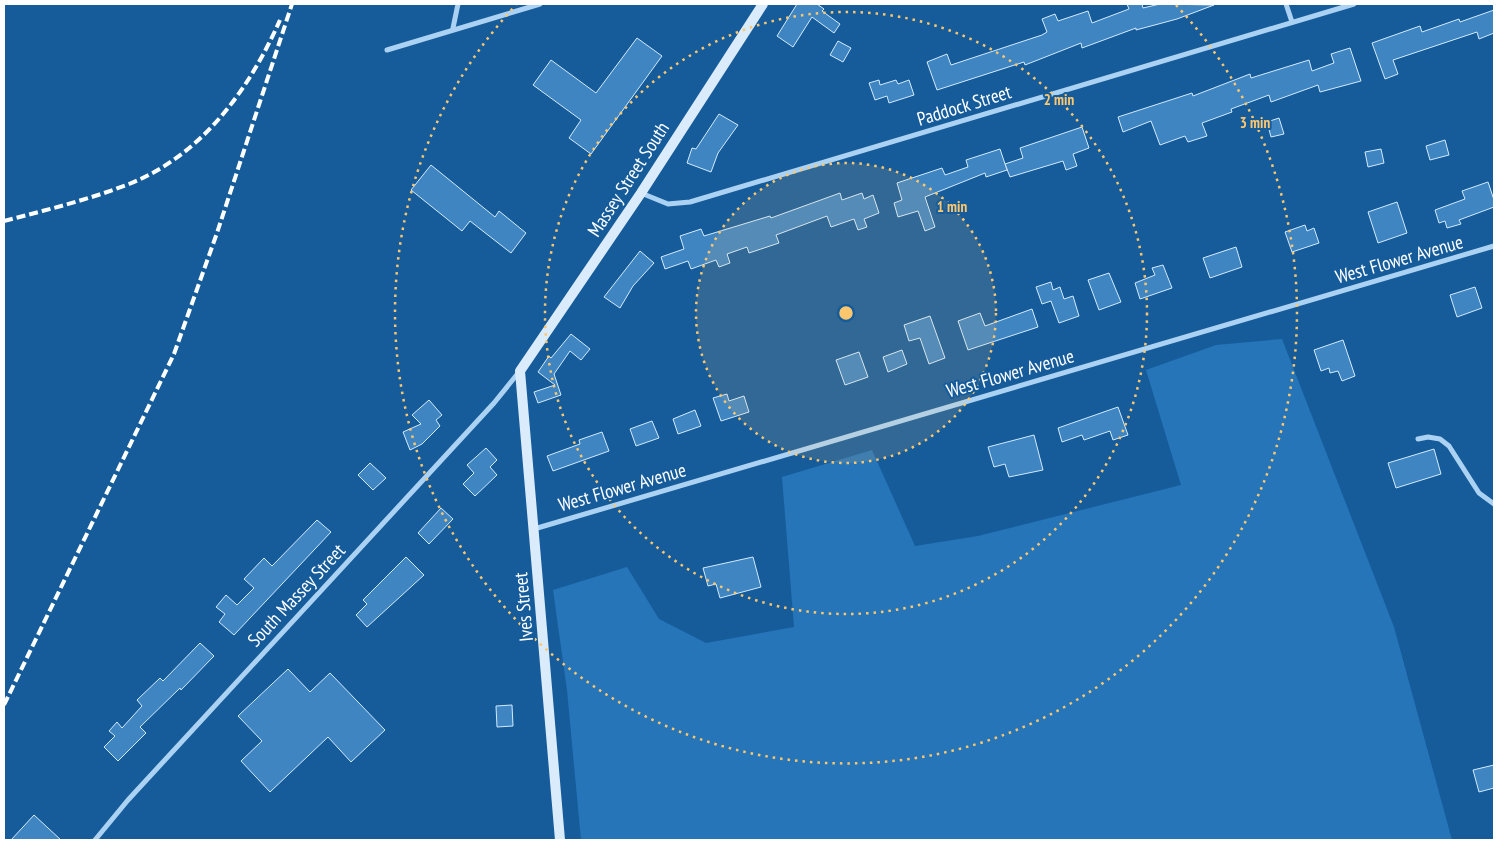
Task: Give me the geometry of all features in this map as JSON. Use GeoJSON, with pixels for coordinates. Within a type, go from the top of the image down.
{"type":"FeatureCollection","features":[{"type":"Feature","properties":{"kind":"street"},"geometry":{"type":"LineString","coordinates":[[453,28],[458,4]]}},
{"type":"Feature","properties":{"kind":"street"},"geometry":{"type":"LineString","coordinates":[[387,50],[453,28],[540,4]]}},
{"type":"Feature","properties":{"kind":"street","name":"Massey Street South"},"geometry":{"type":"LineString","coordinates":[[520,371],[641,193],[763,4]]}},
{"type":"Feature","properties":{"kind":"street"},"geometry":{"type":"LineString","coordinates":[[1286,4],[1292,22]]}},
{"type":"Feature","properties":{"kind":"street","name":"Paddock Street"},"geometry":{"type":"LineString","coordinates":[[641,193],[668,204],[690,202],[1354,4]]}},
{"type":"Feature","properties":{"kind":"street","name":"West Flower Avenue"},"geometry":{"type":"LineString","coordinates":[[534,528],[1494,246]]}},
{"type":"Feature","properties":{"kind":"street","name":"Ives Street"},"geometry":{"type":"LineString","coordinates":[[520,371],[560,840]]}},
{"type":"Feature","properties":{"kind":"street","name":"South Massey Street"},"geometry":{"type":"LineString","coordinates":[[95,840],[128,800],[494,403],[520,371]]}},
{"type":"Feature","properties":{"kind":"street"},"geometry":{"type":"LineString","coordinates":[[1418,439],[1428,437],[1440,439],[1449,446],[1479,493],[1494,504]]}},
{"type":"Feature","properties":{"kind":"shaded area"},"geometry":{"type":"Polygon","coordinates":[[[1282,339],[1394,627],[1452,840],[581,840],[567,690],[553,590],[627,567],[659,619],[706,643],[794,627],[782,477],[872,450],[915,546],[978,536],[1181,485],[1146,370],[1216,345],[1282,339]]]}},
{"type":"Feature","properties":{"kind":"building"},"geometry":{"type":"Polygon","coordinates":[[[797,4],[817,4],[824,9],[822,11],[840,24],[834,33],[812,17],[793,47],[777,36],[797,4]]]}},
{"type":"Feature","properties":{"kind":"building"},"geometry":{"type":"Polygon","coordinates":[[[1127,4],[1142,4],[1143,8],[1160,4],[1214,5],[1177,19],[1136,30],[1136,28],[1082,48],[1081,43],[1025,65],[1024,62],[937,90],[927,62],[947,54],[951,65],[1042,35],[1047,32],[1042,19],[1055,14],[1058,21],[1088,11],[1092,23],[1129,9],[1127,4]]]}},
{"type":"Feature","properties":{"kind":"building"},"geometry":{"type":"Polygon","coordinates":[[[1494,10],[1494,33],[1479,39],[1477,32],[1393,60],[1398,74],[1385,79],[1372,43],[1420,26],[1422,32],[1459,19],[1460,22],[1494,10]]]}},
{"type":"Feature","properties":{"kind":"building"},"geometry":{"type":"Polygon","coordinates":[[[637,38],[662,56],[591,154],[569,138],[581,120],[533,85],[551,60],[596,93],[637,38]]]}},
{"type":"Feature","properties":{"kind":"building"},"geometry":{"type":"Polygon","coordinates":[[[838,41],[851,48],[843,62],[830,55],[838,41]]]}},
{"type":"Feature","properties":{"kind":"building"},"geometry":{"type":"Polygon","coordinates":[[[1350,48],[1361,81],[1320,92],[1318,85],[1271,102],[1269,95],[1231,109],[1232,112],[1202,123],[1207,136],[1188,142],[1185,136],[1160,145],[1151,121],[1123,132],[1118,117],[1192,93],[1193,96],[1250,74],[1251,78],[1309,60],[1312,71],[1334,63],[1331,54],[1350,48]]]}},
{"type":"Feature","properties":{"kind":"building"},"geometry":{"type":"Polygon","coordinates":[[[879,80],[880,85],[896,80],[898,84],[909,80],[914,95],[889,103],[887,96],[875,100],[869,83],[879,80]]]}},
{"type":"Feature","properties":{"kind":"building"},"geometry":{"type":"Polygon","coordinates":[[[719,114],[738,125],[718,153],[711,172],[687,163],[692,148],[696,149],[719,114]]]}},
{"type":"Feature","properties":{"kind":"building"},"geometry":{"type":"Polygon","coordinates":[[[1279,118],[1284,134],[1271,137],[1267,122],[1279,118]]]}},
{"type":"Feature","properties":{"kind":"building"},"geometry":{"type":"Polygon","coordinates":[[[1082,127],[1089,148],[1073,154],[1077,166],[1066,170],[1063,161],[1010,177],[1005,164],[1023,158],[1020,148],[1082,127]]]}},
{"type":"Feature","properties":{"kind":"building"},"geometry":{"type":"Polygon","coordinates":[[[1445,140],[1449,155],[1430,160],[1426,146],[1445,140]]]}},
{"type":"Feature","properties":{"kind":"building"},"geometry":{"type":"Polygon","coordinates":[[[1000,149],[1007,170],[986,177],[985,173],[925,197],[935,227],[925,231],[918,211],[898,217],[894,203],[902,200],[897,183],[942,168],[945,175],[968,167],[966,160],[1000,149]]]}},
{"type":"Feature","properties":{"kind":"building"},"geometry":{"type":"Polygon","coordinates":[[[1381,149],[1384,163],[1368,167],[1365,152],[1381,149]]]}},
{"type":"Feature","properties":{"kind":"building"},"geometry":{"type":"Polygon","coordinates":[[[431,165],[495,217],[499,211],[526,233],[511,253],[470,221],[462,231],[411,190],[431,165]]]}},
{"type":"Feature","properties":{"kind":"building"},"geometry":{"type":"Polygon","coordinates":[[[1488,182],[1494,200],[1494,207],[1459,220],[1461,224],[1447,228],[1445,221],[1439,223],[1435,210],[1465,199],[1462,191],[1488,182]]]}},
{"type":"Feature","properties":{"kind":"building"},"geometry":{"type":"Polygon","coordinates":[[[840,193],[842,200],[862,193],[864,199],[873,195],[879,213],[864,219],[867,227],[858,230],[854,219],[831,227],[827,216],[776,235],[779,243],[749,253],[747,247],[727,254],[730,263],[719,267],[716,260],[691,269],[688,261],[665,269],[661,257],[684,249],[680,236],[701,229],[704,236],[770,216],[771,218],[840,193]]]}},
{"type":"Feature","properties":{"kind":"building"},"geometry":{"type":"Polygon","coordinates":[[[1397,202],[1407,233],[1378,243],[1368,212],[1397,202]]]}},
{"type":"Feature","properties":{"kind":"building"},"geometry":{"type":"Polygon","coordinates":[[[1305,225],[1307,231],[1314,228],[1319,243],[1292,252],[1285,232],[1305,225]]]}},
{"type":"Feature","properties":{"kind":"building"},"geometry":{"type":"Polygon","coordinates":[[[1236,247],[1242,267],[1210,278],[1203,258],[1236,247]]]}},
{"type":"Feature","properties":{"kind":"building"},"geometry":{"type":"Polygon","coordinates":[[[640,251],[654,263],[633,286],[620,308],[604,297],[640,251]]]}},
{"type":"Feature","properties":{"kind":"building"},"geometry":{"type":"Polygon","coordinates":[[[1163,265],[1172,288],[1140,299],[1135,283],[1155,275],[1152,268],[1163,265]]]}},
{"type":"Feature","properties":{"kind":"building"},"geometry":{"type":"Polygon","coordinates":[[[1109,273],[1121,302],[1099,310],[1088,280],[1109,273]]]}},
{"type":"Feature","properties":{"kind":"building"},"geometry":{"type":"Polygon","coordinates":[[[1051,282],[1053,290],[1060,287],[1064,299],[1073,296],[1079,316],[1059,323],[1051,301],[1042,304],[1036,287],[1051,282]]]}},
{"type":"Feature","properties":{"kind":"building"},"geometry":{"type":"Polygon","coordinates":[[[1475,287],[1482,308],[1457,317],[1450,295],[1475,287]]]}},
{"type":"Feature","properties":{"kind":"building"},"geometry":{"type":"Polygon","coordinates":[[[1032,309],[1038,327],[968,350],[958,321],[980,313],[985,326],[1032,309]]]}},
{"type":"Feature","properties":{"kind":"building"},"geometry":{"type":"Polygon","coordinates":[[[930,316],[945,358],[929,364],[920,338],[909,341],[904,325],[930,316]]]}},
{"type":"Feature","properties":{"kind":"building"},"geometry":{"type":"Polygon","coordinates":[[[571,334],[590,349],[581,360],[570,351],[554,374],[561,395],[538,403],[534,392],[555,385],[538,372],[549,356],[551,358],[571,334]]]}},
{"type":"Feature","properties":{"kind":"building"},"geometry":{"type":"Polygon","coordinates":[[[1343,340],[1355,376],[1342,381],[1338,371],[1330,373],[1329,368],[1321,371],[1314,350],[1343,340]]]}},
{"type":"Feature","properties":{"kind":"building"},"geometry":{"type":"Polygon","coordinates":[[[902,350],[907,364],[888,372],[883,357],[902,350]]]}},
{"type":"Feature","properties":{"kind":"building"},"geometry":{"type":"Polygon","coordinates":[[[859,352],[868,377],[845,385],[836,360],[859,352]]]}},
{"type":"Feature","properties":{"kind":"building"},"geometry":{"type":"Polygon","coordinates":[[[727,394],[729,401],[744,396],[749,412],[721,421],[713,398],[727,394]]]}},
{"type":"Feature","properties":{"kind":"building"},"geometry":{"type":"Polygon","coordinates":[[[429,400],[442,415],[436,420],[440,426],[422,444],[410,450],[403,432],[421,424],[412,415],[429,400]]]}},
{"type":"Feature","properties":{"kind":"building"},"geometry":{"type":"Polygon","coordinates":[[[1118,407],[1128,435],[1113,440],[1110,431],[1084,440],[1082,435],[1062,442],[1058,428],[1118,407]]]}},
{"type":"Feature","properties":{"kind":"building"},"geometry":{"type":"Polygon","coordinates":[[[695,410],[701,426],[678,434],[673,419],[695,410]]]}},
{"type":"Feature","properties":{"kind":"building"},"geometry":{"type":"Polygon","coordinates":[[[652,421],[659,438],[636,446],[630,429],[652,421]]]}},
{"type":"Feature","properties":{"kind":"building"},"geometry":{"type":"Polygon","coordinates":[[[602,432],[609,451],[553,471],[547,456],[580,444],[579,440],[602,432]]]}},
{"type":"Feature","properties":{"kind":"building"},"geometry":{"type":"Polygon","coordinates":[[[1034,435],[1043,470],[1009,477],[1005,464],[994,467],[988,447],[1034,435]]]}},
{"type":"Feature","properties":{"kind":"building"},"geometry":{"type":"Polygon","coordinates":[[[486,448],[497,460],[490,467],[497,475],[475,496],[463,484],[474,473],[467,465],[486,448]]]}},
{"type":"Feature","properties":{"kind":"building"},"geometry":{"type":"Polygon","coordinates":[[[1434,449],[1441,474],[1396,488],[1388,463],[1434,449]]]}},
{"type":"Feature","properties":{"kind":"building"},"geometry":{"type":"Polygon","coordinates":[[[370,463],[386,478],[373,490],[358,475],[370,463]]]}},
{"type":"Feature","properties":{"kind":"building"},"geometry":{"type":"Polygon","coordinates":[[[441,508],[453,519],[429,544],[418,533],[441,508]]]}},
{"type":"Feature","properties":{"kind":"building"},"geometry":{"type":"Polygon","coordinates":[[[317,520],[331,532],[234,635],[219,622],[225,614],[216,607],[226,595],[237,605],[254,588],[244,579],[264,558],[272,566],[317,520]]]}},
{"type":"Feature","properties":{"kind":"building"},"geometry":{"type":"Polygon","coordinates":[[[406,557],[424,575],[367,627],[356,615],[367,604],[363,600],[406,557]]]}},
{"type":"Feature","properties":{"kind":"building"},"geometry":{"type":"Polygon","coordinates":[[[753,557],[761,587],[720,598],[716,584],[708,586],[703,568],[753,557]]]}},
{"type":"Feature","properties":{"kind":"building"},"geometry":{"type":"Polygon","coordinates":[[[200,643],[214,656],[181,690],[180,688],[140,727],[146,733],[118,761],[104,747],[115,736],[109,731],[117,722],[122,728],[142,706],[137,700],[160,678],[163,681],[200,643]]]}},
{"type":"Feature","properties":{"kind":"building"},"geometry":{"type":"Polygon","coordinates":[[[288,669],[310,692],[330,673],[385,730],[351,762],[328,737],[270,792],[241,761],[262,741],[238,716],[288,669]]]}},
{"type":"Feature","properties":{"kind":"building"},"geometry":{"type":"Polygon","coordinates":[[[512,705],[513,726],[497,727],[496,706],[512,705]]]}},
{"type":"Feature","properties":{"kind":"building"},"geometry":{"type":"Polygon","coordinates":[[[1494,765],[1494,788],[1479,792],[1473,770],[1494,765]]]}},
{"type":"Feature","properties":{"kind":"building"},"geometry":{"type":"Polygon","coordinates":[[[34,815],[61,840],[11,840],[34,815]]]}},
{"type":"Feature","properties":{"kind":"railway"},"geometry":{"type":"LineString","coordinates":[[4,705],[174,354],[217,233],[292,4]]}},
{"type":"Feature","properties":{"kind":"railway"},"geometry":{"type":"LineString","coordinates":[[4,221],[114,190],[155,171],[179,156],[201,138],[238,95],[254,71],[280,20]]}}]}
